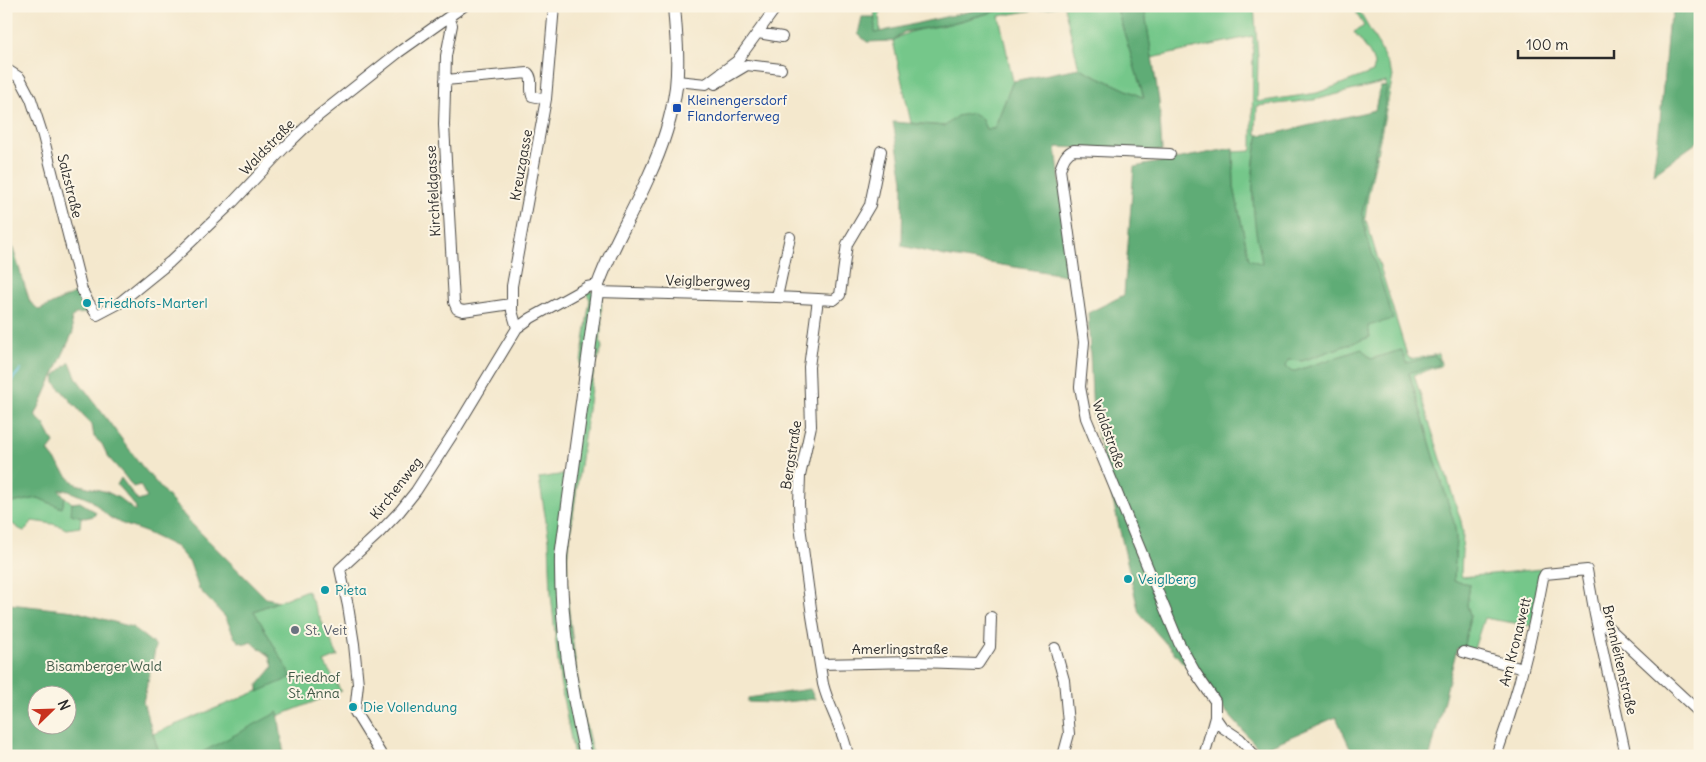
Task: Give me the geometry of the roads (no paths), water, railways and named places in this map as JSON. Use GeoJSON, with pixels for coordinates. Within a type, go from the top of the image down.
{"type":"FeatureCollection","features":[{"type":"Feature","properties":{"kind":"main road"},"geometry":{"type":"LineString","coordinates":[[586,756],[566,648],[561,586],[561,556],[598,289],[606,263],[654,163],[670,115],[677,81],[674,6]]}},
{"type":"Feature","properties":{"kind":"street","name":"Kreuzgasse"},"geometry":{"type":"LineString","coordinates":[[517,328],[513,320],[511,304],[514,273],[546,99],[554,6]]}},
{"type":"Feature","properties":{"kind":"street"},"geometry":{"type":"LineString","coordinates":[[706,84],[734,64],[777,6]]}},
{"type":"Feature","properties":{"kind":"street","name":"Waldstraße"},"geometry":{"type":"LineString","coordinates":[[97,315],[118,304],[170,262],[233,202],[313,120],[398,52],[450,17],[460,7]]}},
{"type":"Feature","properties":{"kind":"street","name":"Kirchfeldgasse"},"geometry":{"type":"LineString","coordinates":[[450,17],[452,25],[446,52],[444,125],[454,302],[458,309],[464,311],[511,304]]}},
{"type":"Feature","properties":{"kind":"street"},"geometry":{"type":"LineString","coordinates":[[758,33],[782,37]]}},
{"type":"Feature","properties":{"kind":"street"},"geometry":{"type":"LineString","coordinates":[[677,81],[706,84],[720,82],[748,65],[781,69]]}},
{"type":"Feature","properties":{"kind":"street","name":"Salzstraße"},"geometry":{"type":"LineString","coordinates":[[6,69],[20,78],[30,95],[43,136],[82,290],[97,315]]}},
{"type":"Feature","properties":{"kind":"street"},"geometry":{"type":"LineString","coordinates":[[445,80],[528,73],[531,78],[530,92],[532,96],[546,99]]}},
{"type":"Feature","properties":{"kind":"street","name":"Waldstraße"},"geometry":{"type":"LineString","coordinates":[[1170,154],[1074,150],[1069,151],[1060,170],[1084,342],[1080,387],[1086,418],[1179,644],[1215,701],[1215,717]]}},
{"type":"Feature","properties":{"kind":"street"},"geometry":{"type":"LineString","coordinates":[[818,299],[834,300],[840,295],[846,244],[870,205],[881,151]]}},
{"type":"Feature","properties":{"kind":"street"},"geometry":{"type":"LineString","coordinates":[[777,297],[790,237]]}},
{"type":"Feature","properties":{"kind":"street","name":"Kirchenweg"},"geometry":{"type":"LineString","coordinates":[[382,756],[355,712],[358,684],[354,644],[340,570],[379,533],[416,491],[517,328],[531,318],[587,287],[598,289]]}},
{"type":"Feature","properties":{"kind":"street","name":"Veiglbergweg"},"geometry":{"type":"LineString","coordinates":[[598,289],[818,299]]}},
{"type":"Feature","properties":{"kind":"street","name":"Bergstraße"},"geometry":{"type":"LineString","coordinates":[[818,299],[809,361],[811,426],[800,476],[800,531],[826,693],[843,734],[848,756]]}},
{"type":"Feature","properties":{"kind":"street","name":"Brennleitenstraße"},"geometry":{"type":"LineString","coordinates":[[1587,570],[1600,640],[1626,756]]}},
{"type":"Feature","properties":{"kind":"street","name":"Am Kronawett"},"geometry":{"type":"LineString","coordinates":[[1496,756],[1508,724],[1536,622],[1543,578],[1545,574],[1587,570]]}},
{"type":"Feature","properties":{"kind":"street"},"geometry":{"type":"LineString","coordinates":[[1595,615],[1700,713]]}},
{"type":"Feature","properties":{"kind":"street","name":"Amerlingstraße"},"geometry":{"type":"LineString","coordinates":[[820,664],[916,662],[979,664],[990,647],[991,617]]}},
{"type":"Feature","properties":{"kind":"street"},"geometry":{"type":"LineString","coordinates":[[1600,640],[1604,635],[1613,633]]}},
{"type":"Feature","properties":{"kind":"street"},"geometry":{"type":"LineString","coordinates":[[1055,648],[1064,680],[1070,734],[1063,756]]}},
{"type":"Feature","properties":{"kind":"street"},"geometry":{"type":"LineString","coordinates":[[1463,652],[1523,669]]}},
{"type":"Feature","properties":{"kind":"street"},"geometry":{"type":"LineString","coordinates":[[1204,756],[1215,717]]}},
{"type":"Feature","properties":{"kind":"street"},"geometry":{"type":"LineString","coordinates":[[1215,717],[1222,727],[1240,739],[1255,756]]}},
{"type":"Feature","properties":{"kind":"waterway"},"geometry":{"type":"LineString","coordinates":[[6,387],[21,369]]}},
{"type":"Feature","properties":{"kind":"place","name":"Kleinengersdorf Flandorferweg"},"geometry":{"type":"Point","coordinates":[677,108]}},
{"type":"Feature","properties":{"kind":"place","name":"Friedhofs-Marterl"},"geometry":{"type":"Point","coordinates":[87,303]}},
{"type":"Feature","properties":{"kind":"place","name":"Veiglberg"},"geometry":{"type":"Point","coordinates":[1128,579]}},
{"type":"Feature","properties":{"kind":"place","name":"Pieta"},"geometry":{"type":"Point","coordinates":[325,590]}},
{"type":"Feature","properties":{"kind":"place","name":"St. Veit"},"geometry":{"type":"Point","coordinates":[295,630]}},
{"type":"Feature","properties":{"kind":"place","name":"Die Vollendung"},"geometry":{"type":"Point","coordinates":[353,707]}},
{"type":"Feature","properties":{"kind":"park label","name":"Bisamberger Wald"},"geometry":{"type":"Point","coordinates":[104,666]}},
{"type":"Feature","properties":{"kind":"park label","name":"Friedhof St. Anna"},"geometry":{"type":"Point","coordinates":[314,686]}}]}
